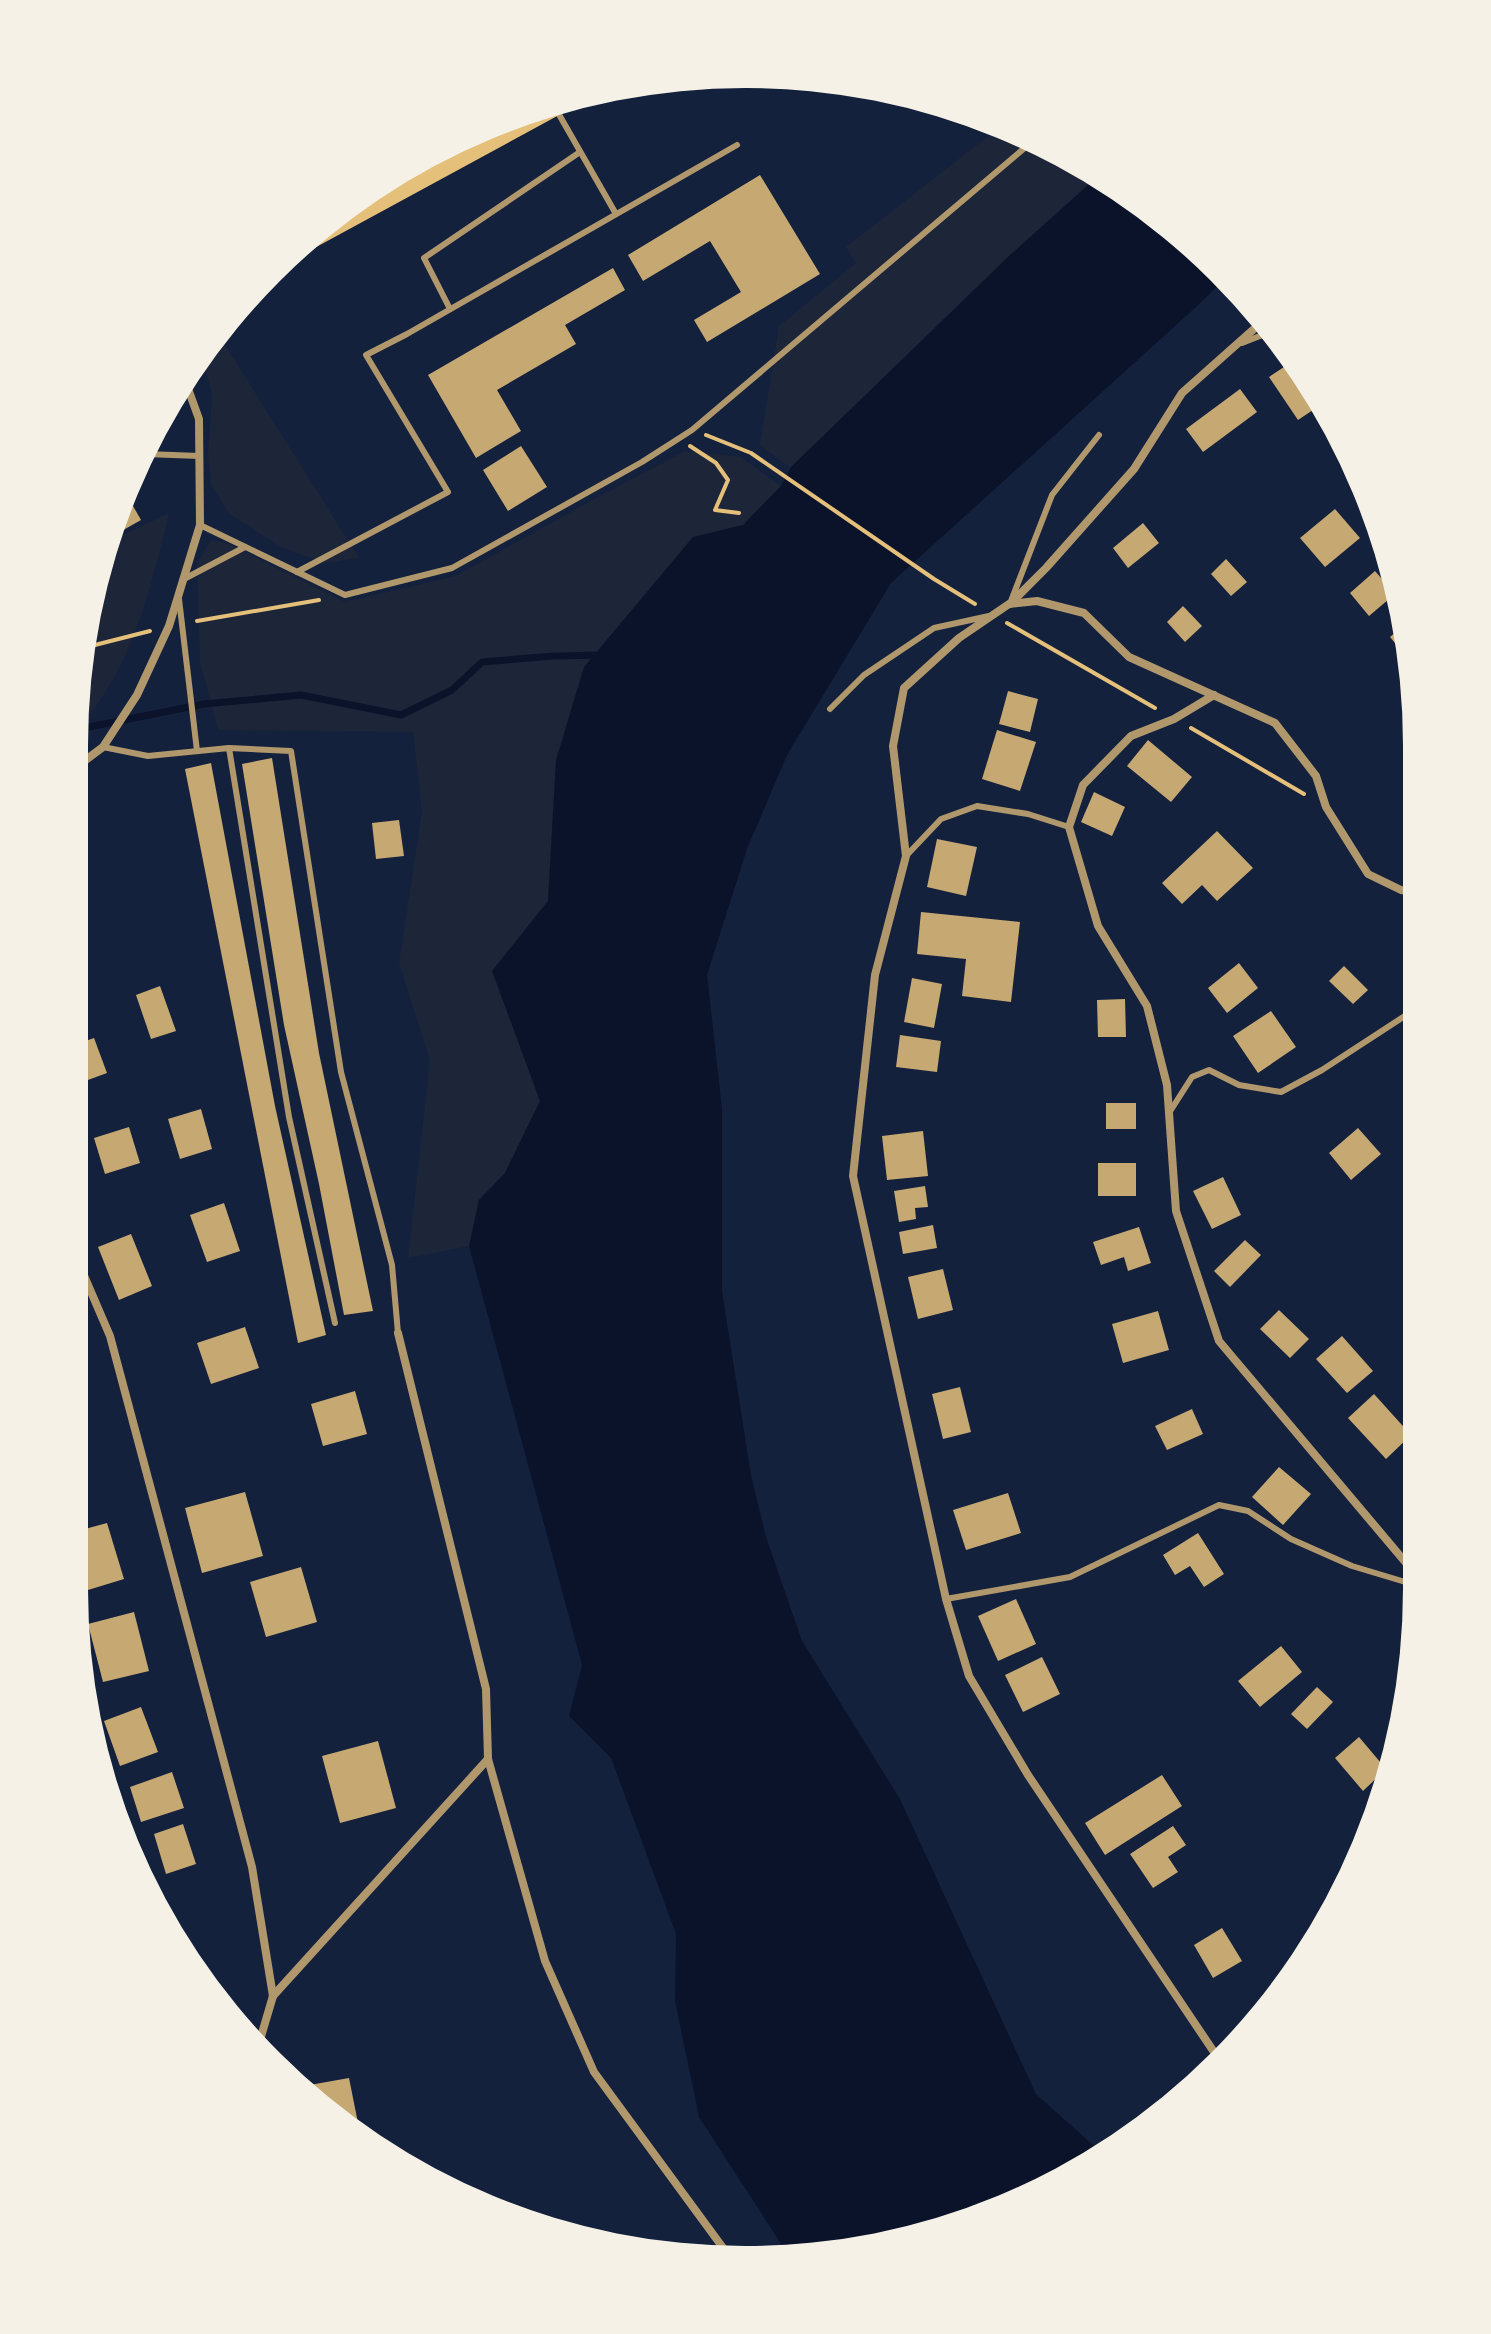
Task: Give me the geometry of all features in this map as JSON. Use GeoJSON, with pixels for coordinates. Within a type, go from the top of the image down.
{"type":"FeatureCollection","features":[{"type":"Feature","properties":{"kind":"main road"},"geometry":{"type":"LineString","coordinates":[[356,216],[512,131]]}},
{"type":"Feature","properties":{"kind":"street"},"geometry":{"type":"LineString","coordinates":[[1213,2050],[1028,1775],[969,1676],[946,1599],[853,1176],[875,975],[906,856],[893,746],[904,688],[959,638],[1009,604],[1046,568],[1134,469],[1182,393],[1254,329]]}},
{"type":"Feature","properties":{"kind":"street"},"geometry":{"type":"LineString","coordinates":[[88,758],[103,747],[137,695],[169,626],[200,525],[199,419],[190,394]]}},
{"type":"Feature","properties":{"kind":"street"},"geometry":{"type":"LineString","coordinates":[[1009,604],[1037,601],[1084,613],[1129,657],[1275,723],[1316,776],[1326,807],[1368,874],[1403,890]]}},
{"type":"Feature","properties":{"kind":"street"},"geometry":{"type":"LineString","coordinates":[[1214,695],[1174,719],[1131,736],[1083,785],[1069,827],[1098,926],[1147,1006],[1167,1085],[1176,1211],[1219,1341],[1403,1559]]}},
{"type":"Feature","properties":{"kind":"street"},"geometry":{"type":"LineString","coordinates":[[88,1285],[110,1336],[252,1867],[273,1996],[262,2033]]}},
{"type":"Feature","properties":{"kind":"street"},"geometry":{"type":"LineString","coordinates":[[398,1333],[486,1689],[488,1759],[545,1961],[594,2072],[721,2245]]}},
{"type":"Feature","properties":{"kind":"street"},"geometry":{"type":"LineString","coordinates":[[273,1996],[488,1759]]}},
{"type":"Feature","properties":{"kind":"lane"},"geometry":{"type":"LineString","coordinates":[[565,113],[580,152],[616,214]]}},
{"type":"Feature","properties":{"kind":"lane"},"geometry":{"type":"LineString","coordinates":[[297,572],[448,492],[366,355],[737,145]]}},
{"type":"Feature","properties":{"kind":"lane"},"geometry":{"type":"LineString","coordinates":[[200,525],[345,595],[452,568],[642,462],[692,430],[1022,150]]}},
{"type":"Feature","properties":{"kind":"lane"},"geometry":{"type":"LineString","coordinates":[[450,309],[424,258],[580,152]]}},
{"type":"Feature","properties":{"kind":"lane"},"geometry":{"type":"LineString","coordinates":[[1235,346],[1260,336]]}},
{"type":"Feature","properties":{"kind":"lane"},"geometry":{"type":"LineString","coordinates":[[1009,604],[1052,495],[1099,435]]}},
{"type":"Feature","properties":{"kind":"lane"},"geometry":{"type":"LineString","coordinates":[[156,454],[200,456]]}},
{"type":"Feature","properties":{"kind":"lane"},"geometry":{"type":"LineString","coordinates":[[183,579],[245,547]]}},
{"type":"Feature","properties":{"kind":"lane"},"geometry":{"type":"LineString","coordinates":[[178,595],[197,751]]}},
{"type":"Feature","properties":{"kind":"lane"},"geometry":{"type":"LineString","coordinates":[[830,709],[864,675],[934,628],[993,615]]}},
{"type":"Feature","properties":{"kind":"lane"},"geometry":{"type":"LineString","coordinates":[[103,747],[148,756],[229,748],[291,751],[341,1072],[392,1265],[398,1333]]}},
{"type":"Feature","properties":{"kind":"lane"},"geometry":{"type":"LineString","coordinates":[[229,748],[289,1117],[335,1323]]}},
{"type":"Feature","properties":{"kind":"lane"},"geometry":{"type":"LineString","coordinates":[[906,856],[941,819],[977,806],[1028,814],[1069,827]]}},
{"type":"Feature","properties":{"kind":"lane"},"geometry":{"type":"LineString","coordinates":[[1169,1113],[1192,1077],[1209,1070],[1239,1085],[1281,1092],[1322,1070],[1403,1017]]}},
{"type":"Feature","properties":{"kind":"lane"},"geometry":{"type":"LineString","coordinates":[[946,1599],[1070,1577],[1219,1505],[1248,1511],[1291,1539],[1352,1566],[1403,1581]]}},
{"type":"Feature","properties":{"kind":"path"},"geometry":{"type":"LineString","coordinates":[[692,430],[751,453],[934,579],[1326,807]]}},
{"type":"Feature","properties":{"kind":"path"},"geometry":{"type":"LineString","coordinates":[[678,439],[716,463],[728,480],[715,510],[739,513]]}},
{"type":"Feature","properties":{"kind":"path"},"geometry":{"type":"LineString","coordinates":[[182,624],[345,595]]}},
{"type":"Feature","properties":{"kind":"path"},"geometry":{"type":"LineString","coordinates":[[97,645],[169,626]]}},
{"type":"Feature","properties":{"kind":"shaded area"},"geometry":{"type":"Polygon","coordinates":[[[989,135],[1088,185],[1008,257],[791,468],[760,445],[779,326],[856,263],[846,247],[989,135]]]}},
{"type":"Feature","properties":{"kind":"shaded area"},"geometry":{"type":"Polygon","coordinates":[[[1088,185],[1146,224],[1216,287],[891,583],[787,755],[747,849],[707,975],[722,1109],[722,1291],[751,1475],[766,1537],[802,1641],[900,1799],[1036,2094],[1094,2146],[1036,2178],[957,2211],[874,2233],[782,2245],[699,2117],[675,2001],[676,1934],[611,1758],[569,1716],[582,1665],[469,1246],[479,1200],[505,1173],[540,1101],[492,971],[548,901],[556,760],[584,667],[693,537],[743,525],[781,486],[791,467],[1008,257],[1088,185]]]}},
{"type":"Feature","properties":{"kind":"shaded area"},"geometry":{"type":"Polygon","coordinates":[[[225,344],[359,558],[325,563],[283,548],[229,514],[211,484],[208,454],[212,395],[206,370],[225,344]]]}},
{"type":"Feature","properties":{"kind":"shaded area"},"geometry":{"type":"Polygon","coordinates":[[[685,451],[741,457],[781,486],[743,525],[693,537],[556,760],[548,901],[493,971],[540,1101],[505,1173],[479,1200],[469,1246],[408,1258],[430,1060],[399,963],[422,812],[413,732],[218,730],[200,662],[197,563],[211,540],[229,544],[345,602],[456,576],[685,451]]]}},
{"type":"Feature","properties":{"kind":"shaded area"},"geometry":{"type":"Polygon","coordinates":[[[169,513],[137,626],[113,679],[89,716],[101,617],[123,535],[169,513]]]}},
{"type":"Feature","properties":{"kind":"building"},"geometry":{"type":"Polygon","coordinates":[[[760,175],[820,274],[707,342],[694,320],[741,292],[710,241],[643,281],[628,255],[760,175]]]}},
{"type":"Feature","properties":{"kind":"building"},"geometry":{"type":"Polygon","coordinates":[[[613,268],[625,290],[565,325],[576,344],[497,390],[521,431],[476,458],[428,375],[613,268]]]}},
{"type":"Feature","properties":{"kind":"building"},"geometry":{"type":"Polygon","coordinates":[[[1283,368],[1311,411],[1298,420],[1269,377],[1283,368]]]}},
{"type":"Feature","properties":{"kind":"building"},"geometry":{"type":"Polygon","coordinates":[[[1240,389],[1257,412],[1203,452],[1186,429],[1240,389]]]}},
{"type":"Feature","properties":{"kind":"building"},"geometry":{"type":"Polygon","coordinates":[[[521,446],[547,487],[508,511],[483,470],[521,446]]]}},
{"type":"Feature","properties":{"kind":"building"},"geometry":{"type":"Polygon","coordinates":[[[133,507],[141,520],[125,529],[133,507]]]}},
{"type":"Feature","properties":{"kind":"building"},"geometry":{"type":"Polygon","coordinates":[[[1335,509],[1360,538],[1325,567],[1300,538],[1335,509]]]}},
{"type":"Feature","properties":{"kind":"building"},"geometry":{"type":"Polygon","coordinates":[[[1143,523],[1159,543],[1128,568],[1113,548],[1143,523]]]}},
{"type":"Feature","properties":{"kind":"building"},"geometry":{"type":"Polygon","coordinates":[[[1226,559],[1247,582],[1231,596],[1211,574],[1226,559]]]}},
{"type":"Feature","properties":{"kind":"building"},"geometry":{"type":"Polygon","coordinates":[[[1375,571],[1382,579],[1387,601],[1369,616],[1350,593],[1375,571]]]}},
{"type":"Feature","properties":{"kind":"building"},"geometry":{"type":"Polygon","coordinates":[[[1183,606],[1202,626],[1185,642],[1167,622],[1183,606]]]}},
{"type":"Feature","properties":{"kind":"building"},"geometry":{"type":"Polygon","coordinates":[[[1008,691],[1038,699],[1030,732],[999,724],[1008,691]]]}},
{"type":"Feature","properties":{"kind":"building"},"geometry":{"type":"Polygon","coordinates":[[[997,730],[1036,742],[1020,791],[982,779],[997,730]]]}},
{"type":"Feature","properties":{"kind":"building"},"geometry":{"type":"Polygon","coordinates":[[[1148,740],[1192,777],[1171,802],[1127,766],[1148,740]]]}},
{"type":"Feature","properties":{"kind":"building"},"geometry":{"type":"Polygon","coordinates":[[[272,758],[319,1053],[373,1311],[344,1315],[284,1025],[242,764],[272,758]]]}},
{"type":"Feature","properties":{"kind":"building"},"geometry":{"type":"Polygon","coordinates":[[[211,763],[275,1106],[326,1335],[298,1343],[185,769],[211,763]]]}},
{"type":"Feature","properties":{"kind":"building"},"geometry":{"type":"Polygon","coordinates":[[[1094,792],[1125,807],[1112,836],[1081,822],[1094,792]]]}},
{"type":"Feature","properties":{"kind":"building"},"geometry":{"type":"Polygon","coordinates":[[[399,820],[404,856],[376,859],[372,823],[399,820]]]}},
{"type":"Feature","properties":{"kind":"building"},"geometry":{"type":"Polygon","coordinates":[[[1217,831],[1253,868],[1217,901],[1202,885],[1182,904],[1162,883],[1217,831]]]}},
{"type":"Feature","properties":{"kind":"building"},"geometry":{"type":"Polygon","coordinates":[[[937,839],[977,847],[966,896],[927,887],[937,839]]]}},
{"type":"Feature","properties":{"kind":"building"},"geometry":{"type":"Polygon","coordinates":[[[921,912],[1020,922],[1011,1002],[962,996],[966,959],[917,954],[921,912]]]}},
{"type":"Feature","properties":{"kind":"building"},"geometry":{"type":"Polygon","coordinates":[[[1239,963],[1258,988],[1227,1013],[1208,988],[1239,963]]]}},
{"type":"Feature","properties":{"kind":"building"},"geometry":{"type":"Polygon","coordinates":[[[1344,966],[1368,990],[1353,1004],[1329,981],[1344,966]]]}},
{"type":"Feature","properties":{"kind":"building"},"geometry":{"type":"Polygon","coordinates":[[[912,978],[942,984],[934,1028],[904,1022],[912,978]]]}},
{"type":"Feature","properties":{"kind":"building"},"geometry":{"type":"Polygon","coordinates":[[[160,986],[176,1031],[151,1039],[136,995],[160,986]]]}},
{"type":"Feature","properties":{"kind":"building"},"geometry":{"type":"Polygon","coordinates":[[[1125,999],[1126,1037],[1098,1037],[1097,1000],[1125,999]]]}},
{"type":"Feature","properties":{"kind":"building"},"geometry":{"type":"Polygon","coordinates":[[[1271,1011],[1296,1047],[1258,1073],[1233,1036],[1271,1011]]]}},
{"type":"Feature","properties":{"kind":"building"},"geometry":{"type":"Polygon","coordinates":[[[900,1035],[941,1041],[937,1072],[896,1067],[900,1035]]]}},
{"type":"Feature","properties":{"kind":"building"},"geometry":{"type":"Polygon","coordinates":[[[94,1038],[107,1073],[88,1080],[88,1040],[94,1038]]]}},
{"type":"Feature","properties":{"kind":"building"},"geometry":{"type":"Polygon","coordinates":[[[1106,1103],[1136,1103],[1136,1129],[1106,1129],[1106,1103]]]}},
{"type":"Feature","properties":{"kind":"building"},"geometry":{"type":"Polygon","coordinates":[[[201,1109],[212,1149],[180,1159],[168,1119],[201,1109]]]}},
{"type":"Feature","properties":{"kind":"building"},"geometry":{"type":"Polygon","coordinates":[[[129,1127],[140,1163],[105,1174],[94,1138],[129,1127]]]}},
{"type":"Feature","properties":{"kind":"building"},"geometry":{"type":"Polygon","coordinates":[[[1358,1128],[1381,1154],[1351,1180],[1329,1153],[1358,1128]]]}},
{"type":"Feature","properties":{"kind":"building"},"geometry":{"type":"Polygon","coordinates":[[[923,1131],[928,1176],[887,1180],[882,1136],[923,1131]]]}},
{"type":"Feature","properties":{"kind":"building"},"geometry":{"type":"Polygon","coordinates":[[[1098,1163],[1136,1163],[1136,1196],[1098,1196],[1098,1163]]]}},
{"type":"Feature","properties":{"kind":"building"},"geometry":{"type":"Polygon","coordinates":[[[1223,1177],[1241,1215],[1212,1229],[1193,1191],[1223,1177]]]}},
{"type":"Feature","properties":{"kind":"building"},"geometry":{"type":"Polygon","coordinates":[[[925,1186],[928,1207],[915,1208],[916,1219],[899,1222],[894,1191],[925,1186]]]}},
{"type":"Feature","properties":{"kind":"building"},"geometry":{"type":"Polygon","coordinates":[[[224,1203],[240,1251],[207,1262],[190,1215],[224,1203]]]}},
{"type":"Feature","properties":{"kind":"building"},"geometry":{"type":"Polygon","coordinates":[[[933,1225],[937,1248],[903,1254],[899,1232],[933,1225]]]}},
{"type":"Feature","properties":{"kind":"building"},"geometry":{"type":"Polygon","coordinates":[[[1139,1227],[1151,1263],[1128,1271],[1124,1257],[1101,1265],[1093,1242],[1139,1227]]]}},
{"type":"Feature","properties":{"kind":"building"},"geometry":{"type":"Polygon","coordinates":[[[131,1234],[152,1286],[119,1300],[98,1247],[131,1234]]]}},
{"type":"Feature","properties":{"kind":"building"},"geometry":{"type":"Polygon","coordinates":[[[1245,1240],[1261,1255],[1230,1287],[1214,1271],[1245,1240]]]}},
{"type":"Feature","properties":{"kind":"building"},"geometry":{"type":"Polygon","coordinates":[[[943,1269],[953,1310],[918,1319],[908,1277],[943,1269]]]}},
{"type":"Feature","properties":{"kind":"building"},"geometry":{"type":"Polygon","coordinates":[[[1279,1310],[1309,1339],[1290,1358],[1260,1329],[1279,1310]]]}},
{"type":"Feature","properties":{"kind":"building"},"geometry":{"type":"Polygon","coordinates":[[[1158,1311],[1169,1350],[1123,1363],[1112,1324],[1158,1311]]]}},
{"type":"Feature","properties":{"kind":"building"},"geometry":{"type":"Polygon","coordinates":[[[245,1327],[259,1368],[211,1384],[197,1343],[245,1327]]]}},
{"type":"Feature","properties":{"kind":"building"},"geometry":{"type":"Polygon","coordinates":[[[1342,1336],[1373,1371],[1347,1393],[1316,1359],[1342,1336]]]}},
{"type":"Feature","properties":{"kind":"building"},"geometry":{"type":"Polygon","coordinates":[[[960,1387],[971,1432],[943,1439],[932,1394],[960,1387]]]}},
{"type":"Feature","properties":{"kind":"building"},"geometry":{"type":"Polygon","coordinates":[[[355,1391],[367,1434],[323,1446],[311,1404],[355,1391]]]}},
{"type":"Feature","properties":{"kind":"building"},"geometry":{"type":"Polygon","coordinates":[[[1374,1394],[1403,1426],[1403,1443],[1386,1459],[1348,1418],[1374,1394]]]}},
{"type":"Feature","properties":{"kind":"building"},"geometry":{"type":"Polygon","coordinates":[[[1192,1409],[1203,1434],[1167,1450],[1155,1426],[1192,1409]]]}},
{"type":"Feature","properties":{"kind":"building"},"geometry":{"type":"Polygon","coordinates":[[[1279,1467],[1311,1494],[1283,1525],[1252,1497],[1279,1467]]]}},
{"type":"Feature","properties":{"kind":"building"},"geometry":{"type":"Polygon","coordinates":[[[245,1492],[263,1556],[202,1573],[185,1508],[245,1492]]]}},
{"type":"Feature","properties":{"kind":"building"},"geometry":{"type":"Polygon","coordinates":[[[1008,1493],[1021,1533],[966,1550],[953,1510],[1008,1493]]]}},
{"type":"Feature","properties":{"kind":"building"},"geometry":{"type":"Polygon","coordinates":[[[107,1523],[124,1579],[88,1590],[88,1528],[107,1523]]]}},
{"type":"Feature","properties":{"kind":"building"},"geometry":{"type":"Polygon","coordinates":[[[1198,1533],[1224,1574],[1204,1587],[1190,1566],[1175,1575],[1163,1555],[1198,1533]]]}},
{"type":"Feature","properties":{"kind":"building"},"geometry":{"type":"Polygon","coordinates":[[[301,1567],[317,1622],[266,1637],[250,1582],[301,1567]]]}},
{"type":"Feature","properties":{"kind":"building"},"geometry":{"type":"Polygon","coordinates":[[[1016,1599],[1036,1644],[998,1661],[978,1616],[1016,1599]]]}},
{"type":"Feature","properties":{"kind":"building"},"geometry":{"type":"Polygon","coordinates":[[[134,1612],[149,1671],[103,1682],[89,1624],[134,1612]]]}},
{"type":"Feature","properties":{"kind":"building"},"geometry":{"type":"Polygon","coordinates":[[[1281,1646],[1302,1672],[1260,1707],[1238,1681],[1281,1646]]]}},
{"type":"Feature","properties":{"kind":"building"},"geometry":{"type":"Polygon","coordinates":[[[1042,1657],[1060,1694],[1023,1712],[1005,1675],[1042,1657]]]}},
{"type":"Feature","properties":{"kind":"building"},"geometry":{"type":"Polygon","coordinates":[[[1317,1687],[1333,1702],[1307,1729],[1291,1714],[1317,1687]]]}},
{"type":"Feature","properties":{"kind":"building"},"geometry":{"type":"Polygon","coordinates":[[[141,1707],[158,1752],[120,1766],[104,1721],[141,1707]]]}},
{"type":"Feature","properties":{"kind":"building"},"geometry":{"type":"Polygon","coordinates":[[[1359,1737],[1380,1762],[1374,1780],[1363,1791],[1335,1758],[1359,1737]]]}},
{"type":"Feature","properties":{"kind":"building"},"geometry":{"type":"Polygon","coordinates":[[[378,1741],[396,1808],[340,1823],[322,1756],[378,1741]]]}},
{"type":"Feature","properties":{"kind":"building"},"geometry":{"type":"Polygon","coordinates":[[[172,1772],[184,1808],[141,1822],[130,1787],[172,1772]]]}},
{"type":"Feature","properties":{"kind":"building"},"geometry":{"type":"Polygon","coordinates":[[[1162,1775],[1182,1806],[1105,1855],[1085,1823],[1162,1775]]]}},
{"type":"Feature","properties":{"kind":"building"},"geometry":{"type":"Polygon","coordinates":[[[183,1824],[196,1864],[166,1874],[154,1834],[183,1824]]]}},
{"type":"Feature","properties":{"kind":"building"},"geometry":{"type":"Polygon","coordinates":[[[1173,1826],[1186,1845],[1168,1857],[1178,1872],[1153,1888],[1130,1854],[1173,1826]]]}},
{"type":"Feature","properties":{"kind":"building"},"geometry":{"type":"Polygon","coordinates":[[[1222,1928],[1242,1961],[1213,1978],[1194,1945],[1222,1928]]]}},
{"type":"Feature","properties":{"kind":"building"},"geometry":{"type":"Polygon","coordinates":[[[349,2078],[357,2119],[345,2110],[314,2084],[349,2078]]]}},
{"type":"Feature","properties":{"kind":"waterway"},"geometry":{"type":"LineString","coordinates":[[88,727],[204,704],[301,695],[401,715],[452,690],[482,662],[603,655]]}}]}
